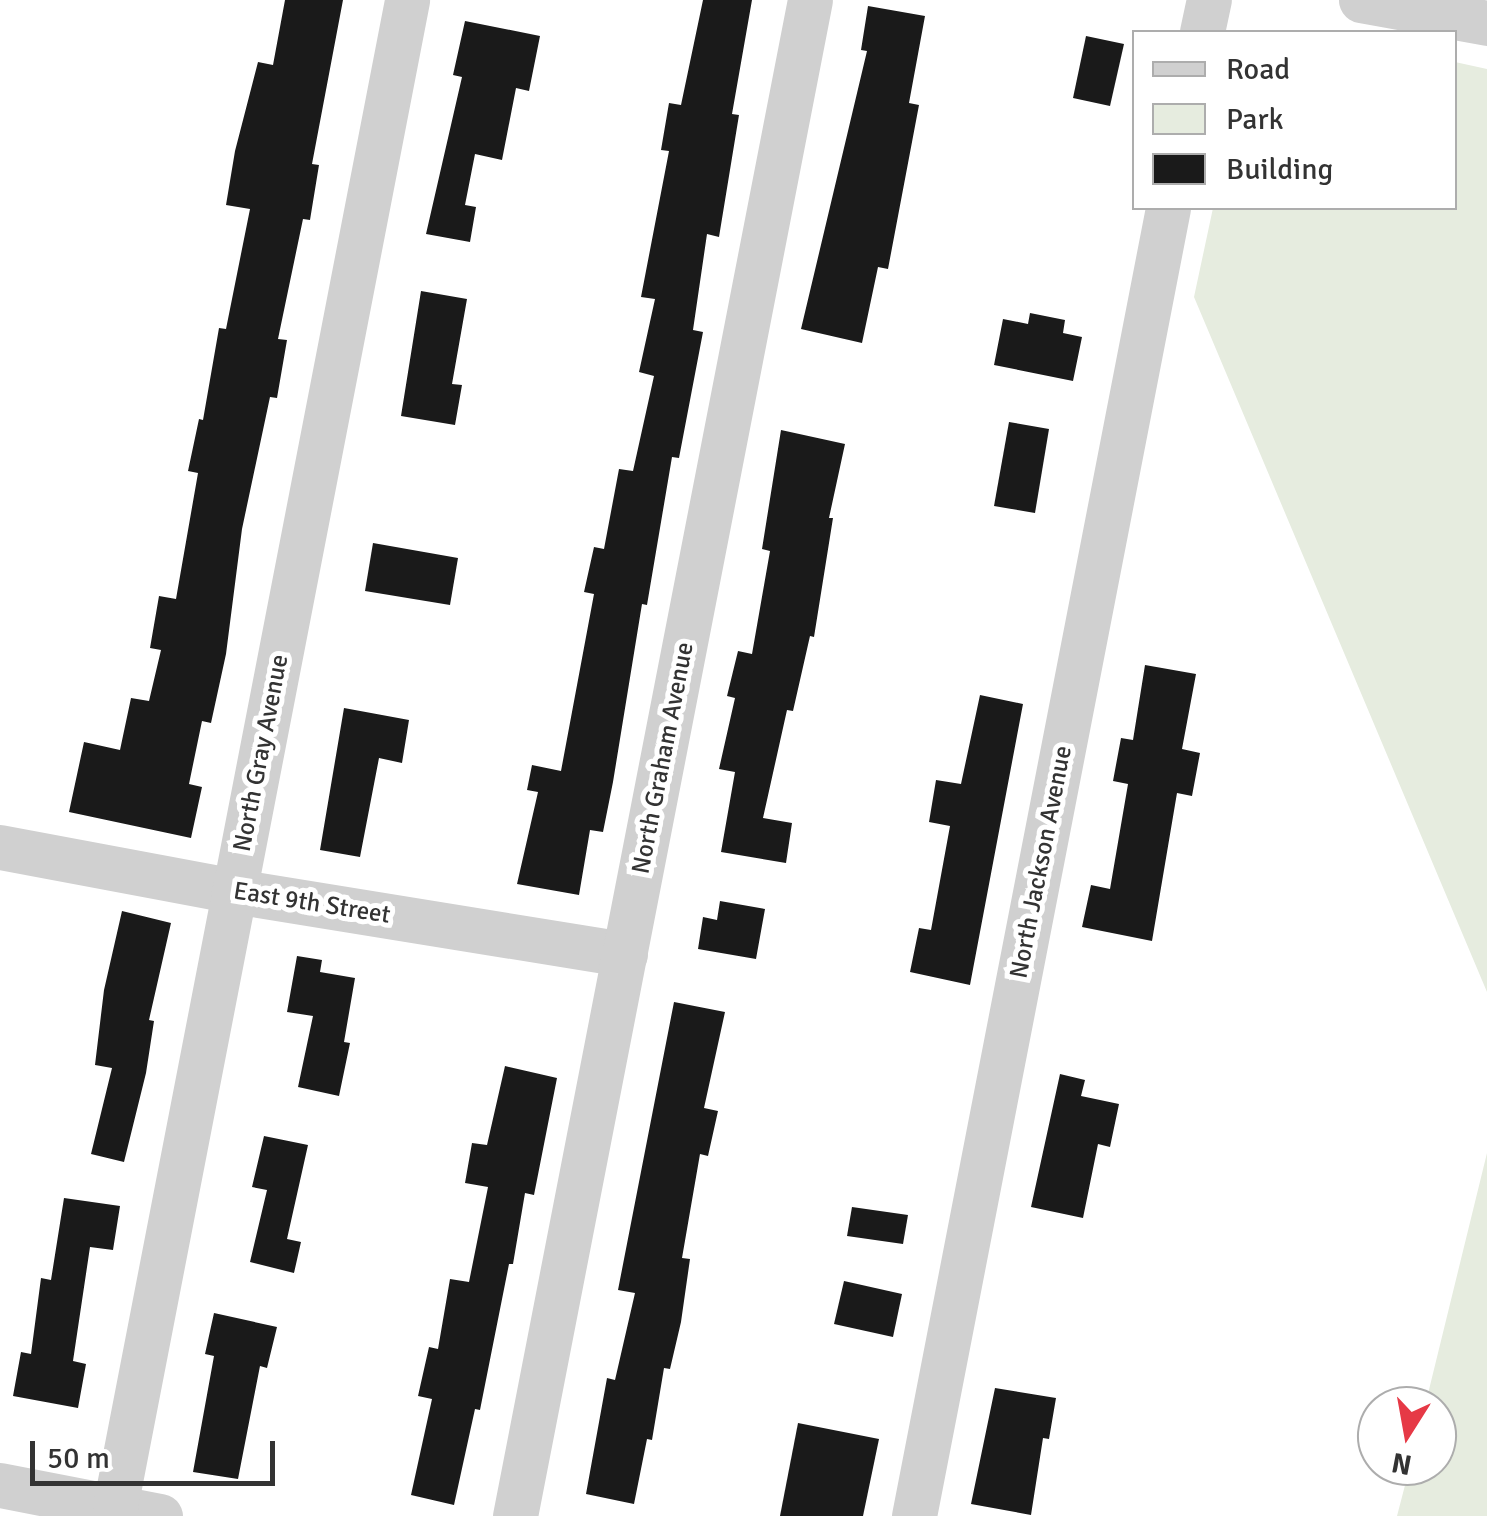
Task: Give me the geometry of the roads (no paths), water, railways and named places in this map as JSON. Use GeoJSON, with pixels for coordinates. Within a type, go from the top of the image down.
{"type":"FeatureCollection","features":[{"type":"Feature","properties":{"kind":"street","name":"North Gray Avenue"},"geometry":{"type":"LineString","coordinates":[[114,1507],[408,0]]}},
{"type":"Feature","properties":{"kind":"street","name":"North Graham Avenue"},"geometry":{"type":"LineString","coordinates":[[515,1516],[810,0]]}},
{"type":"Feature","properties":{"kind":"street"},"geometry":{"type":"LineString","coordinates":[[1202,30],[1209,0]]}},
{"type":"Feature","properties":{"kind":"street"},"geometry":{"type":"LineString","coordinates":[[1361,0],[1487,23]]}},
{"type":"Feature","properties":{"kind":"street","name":"North Jackson Avenue"},"geometry":{"type":"LineString","coordinates":[[914,1516],[1168,210]]}},
{"type":"Feature","properties":{"kind":"street","name":"East 9th Street"},"geometry":{"type":"LineString","coordinates":[[0,847],[234,891],[626,954]]}},
{"type":"Feature","properties":{"kind":"street"},"geometry":{"type":"LineString","coordinates":[[0,1485],[160,1516]]}}]}
